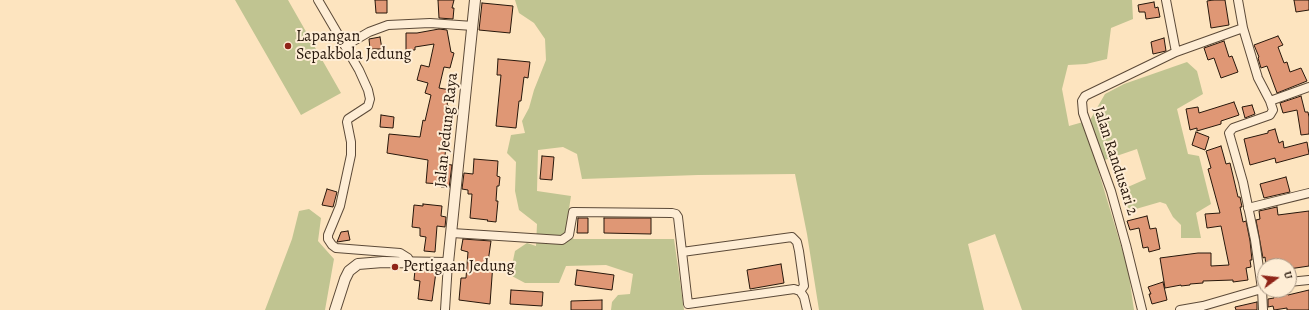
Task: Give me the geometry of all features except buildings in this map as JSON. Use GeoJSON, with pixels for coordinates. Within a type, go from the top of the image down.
{"type":"FeatureCollection","features":[{"type":"Feature","properties":{"kind":"street"},"geometry":{"type":"LineString","coordinates":[[318,0],[359,70],[370,98],[368,106],[348,119],[347,122],[351,142],[351,155],[340,206],[328,235],[328,239],[336,248],[400,252],[411,263]]}},
{"type":"Feature","properties":{"kind":"street","name":"Jalan Jedung Raya"},"geometry":{"type":"LineString","coordinates":[[445,310],[448,263],[475,0]]}},
{"type":"Feature","properties":{"kind":"street"},"geometry":{"type":"LineString","coordinates":[[1166,0],[1176,52]]}},
{"type":"Feature","properties":{"kind":"street"},"geometry":{"type":"LineString","coordinates":[[1238,0],[1243,28],[1258,78],[1273,110],[1270,115],[1233,128],[1229,133],[1248,208],[1258,258]]}},
{"type":"Feature","properties":{"kind":"street"},"geometry":{"type":"LineString","coordinates":[[345,46],[369,32],[388,25],[430,23],[473,26]]}},
{"type":"Feature","properties":{"kind":"street","name":"Jalan Randusari 2"},"geometry":{"type":"LineString","coordinates":[[1142,310],[1111,191],[1083,113],[1082,101],[1085,96],[1176,52],[1243,28]]}},
{"type":"Feature","properties":{"kind":"street"},"geometry":{"type":"LineString","coordinates":[[1270,101],[1309,87]]}},
{"type":"Feature","properties":{"kind":"street"},"geometry":{"type":"LineString","coordinates":[[1248,208],[1309,193]]}},
{"type":"Feature","properties":{"kind":"street"},"geometry":{"type":"LineString","coordinates":[[452,233],[562,240],[568,235],[573,212],[672,213],[676,214],[678,217],[689,307],[794,289],[800,291],[804,297],[807,310]]}},
{"type":"Feature","properties":{"kind":"street"},"geometry":{"type":"LineString","coordinates":[[682,252],[792,237],[798,242],[804,286],[800,291]]}},
{"type":"Feature","properties":{"kind":"street"},"geometry":{"type":"LineString","coordinates":[[335,310],[345,278],[349,271],[358,264],[448,263]]}},
{"type":"Feature","properties":{"kind":"street"},"geometry":{"type":"LineString","coordinates":[[1297,281],[1309,280]]}},
{"type":"Feature","properties":{"kind":"street"},"geometry":{"type":"LineString","coordinates":[[1180,310],[1203,306],[1257,291]]}},
{"type":"Feature","properties":{"kind":"street"},"geometry":{"type":"LineString","coordinates":[[1263,310],[1264,298]]}},
{"type":"Feature","properties":{"kind":"green space","name":"Lapangan Sepakbola Jedung"},"geometry":{"type":"Polygon","coordinates":[[[235,0],[288,0],[341,93],[301,115],[235,0]]]}},
{"type":"Feature","properties":{"kind":"green space"},"geometry":{"type":"Polygon","coordinates":[[[515,0],[1132,0],[1133,19],[1111,28],[1107,59],[1086,64],[1068,65],[1062,89],[1069,126],[1090,120],[1105,94],[1124,84],[1187,62],[1197,71],[1203,94],[1177,109],[1188,154],[1199,156],[1211,204],[1196,213],[1201,238],[1181,238],[1181,225],[1173,217],[1166,204],[1160,202],[1129,211],[1121,190],[1146,179],[1137,149],[1096,163],[1128,269],[1134,310],[1022,310],[995,234],[968,244],[984,310],[819,310],[807,234],[795,174],[698,175],[582,179],[577,154],[563,147],[538,150],[537,191],[571,196],[565,235],[574,239],[674,239],[684,310],[611,310],[612,302],[618,295],[630,294],[633,274],[606,265],[566,266],[559,283],[525,283],[510,275],[515,251],[527,243],[536,246],[537,224],[519,210],[515,191],[516,162],[507,153],[511,135],[525,133],[522,121],[529,108],[534,90],[546,60],[545,39],[534,23],[519,13],[515,0]]]}},
{"type":"Feature","properties":{"kind":"green space"},"geometry":{"type":"Polygon","coordinates":[[[309,209],[321,218],[318,241],[334,259],[325,310],[265,310],[292,239],[299,211],[309,209]]]}},
{"type":"Feature","properties":{"kind":"place","name":"Lapangan Sepakbola Jedung"},"geometry":{"type":"Point","coordinates":[288,46]}},
{"type":"Feature","properties":{"kind":"place","name":"Pertigaan Jedung"},"geometry":{"type":"Point","coordinates":[395,267]}}]}
